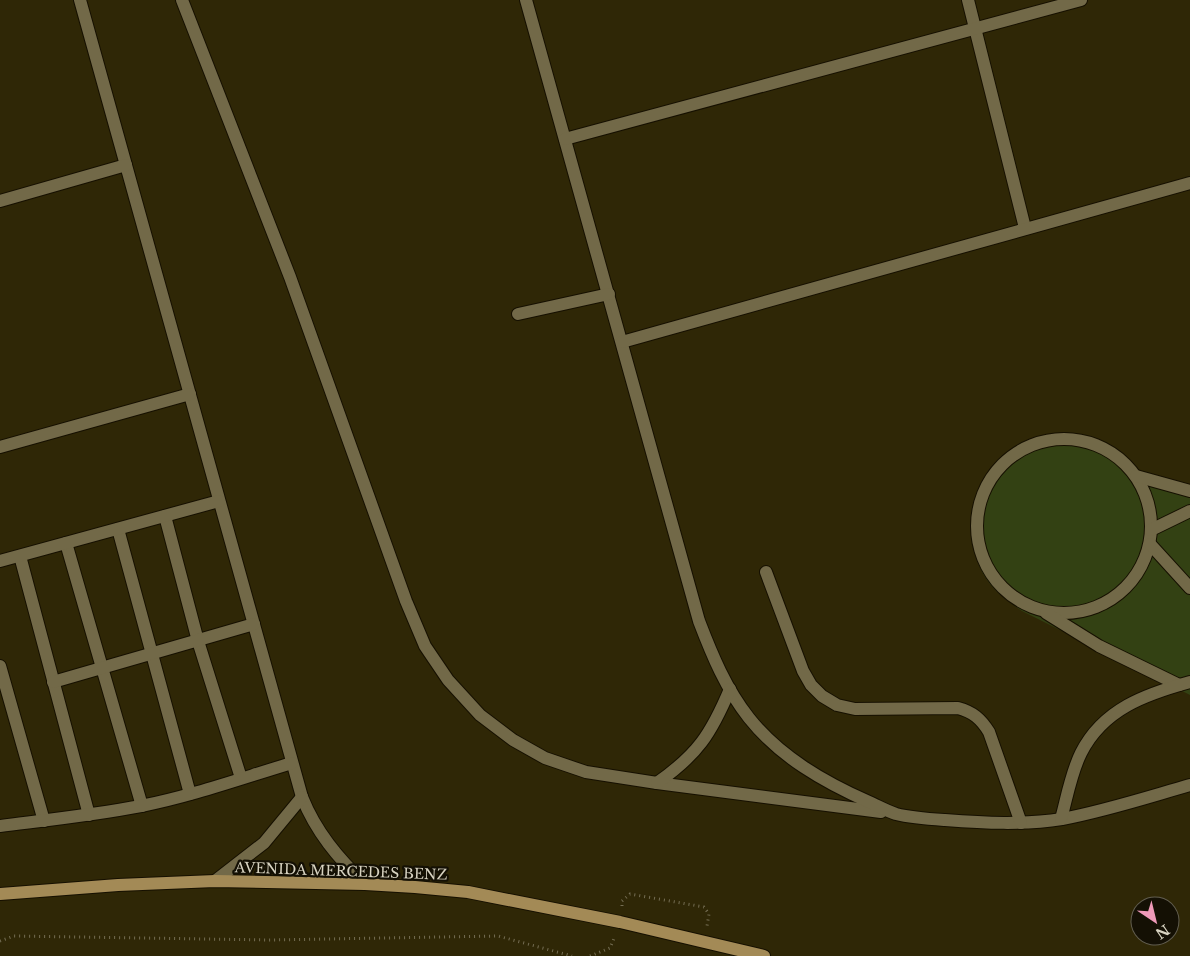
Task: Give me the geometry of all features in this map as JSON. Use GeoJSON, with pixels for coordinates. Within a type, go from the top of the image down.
{"type":"FeatureCollection","features":[{"type":"Feature","properties":{"kind":"main road","name":"AVENIDA MERCEDES BENZ"},"geometry":{"type":"LineString","coordinates":[[0,894],[118,885],[215,881],[365,884],[468,892],[620,922],[764,956]]}},
{"type":"Feature","properties":{"kind":"street"},"geometry":{"type":"LineString","coordinates":[[80,0],[302,797],[319,832],[344,864],[365,884]]}},
{"type":"Feature","properties":{"kind":"street"},"geometry":{"type":"LineString","coordinates":[[182,0],[290,277],[406,601],[425,646],[448,680],[480,715],[513,740],[545,758],[586,772],[930,819],[1021,823],[1061,819],[1190,785]]}},
{"type":"Feature","properties":{"kind":"street"},"geometry":{"type":"LineString","coordinates":[[526,0],[699,621],[712,654],[730,689],[748,717],[768,739],[817,776],[896,814]]}},
{"type":"Feature","properties":{"kind":"street"},"geometry":{"type":"LineString","coordinates":[[968,0],[1025,228]]}},
{"type":"Feature","properties":{"kind":"street"},"geometry":{"type":"LineString","coordinates":[[566,139],[1081,0]]}},
{"type":"Feature","properties":{"kind":"street"},"geometry":{"type":"LineString","coordinates":[[0,202],[126,165]]}},
{"type":"Feature","properties":{"kind":"street"},"geometry":{"type":"LineString","coordinates":[[622,342],[1025,228],[1190,184]]}},
{"type":"Feature","properties":{"kind":"street"},"geometry":{"type":"LineString","coordinates":[[518,314],[609,294]]}},
{"type":"Feature","properties":{"kind":"street"},"geometry":{"type":"LineString","coordinates":[[0,447],[190,394]]}},
{"type":"Feature","properties":{"kind":"street"},"geometry":{"type":"LineString","coordinates":[[1042,610],[1065,613],[1088,610],[1110,600],[1128,585],[1142,566],[1150,544],[1150,511],[1145,492],[1136,476],[1120,458],[1099,446],[1076,440],[1052,440],[1029,446],[1009,459],[993,476],[982,498],[977,521],[979,545],[987,567],[1001,586],[1020,601],[1042,610],[1099,646],[1184,683]]}},
{"type":"Feature","properties":{"kind":"street"},"geometry":{"type":"LineString","coordinates":[[1136,476],[1190,491]]}},
{"type":"Feature","properties":{"kind":"street"},"geometry":{"type":"LineString","coordinates":[[0,561],[220,501]]}},
{"type":"Feature","properties":{"kind":"street"},"geometry":{"type":"LineString","coordinates":[[1151,530],[1190,511]]}},
{"type":"Feature","properties":{"kind":"street"},"geometry":{"type":"LineString","coordinates":[[165,516],[198,641],[241,778]]}},
{"type":"Feature","properties":{"kind":"street"},"geometry":{"type":"LineString","coordinates":[[118,529],[190,794]]}},
{"type":"Feature","properties":{"kind":"street"},"geometry":{"type":"LineString","coordinates":[[66,543],[142,806]]}},
{"type":"Feature","properties":{"kind":"street"},"geometry":{"type":"LineString","coordinates":[[1150,544],[1190,588]]}},
{"type":"Feature","properties":{"kind":"street"},"geometry":{"type":"LineString","coordinates":[[20,556],[89,815]]}},
{"type":"Feature","properties":{"kind":"street"},"geometry":{"type":"LineString","coordinates":[[766,572],[803,671],[811,685],[822,696],[837,705],[855,709],[958,708],[969,711],[977,716],[989,732],[1021,823]]}},
{"type":"Feature","properties":{"kind":"street"},"geometry":{"type":"LineString","coordinates":[[54,682],[254,624]]}},
{"type":"Feature","properties":{"kind":"street"},"geometry":{"type":"LineString","coordinates":[[0,666],[44,821]]}},
{"type":"Feature","properties":{"kind":"street"},"geometry":{"type":"LineString","coordinates":[[1061,819],[1072,776],[1081,754],[1090,737],[1102,723],[1118,710],[1135,700],[1184,683]]}},
{"type":"Feature","properties":{"kind":"street"},"geometry":{"type":"LineString","coordinates":[[657,783],[681,766],[703,742],[717,719],[730,689]]}},
{"type":"Feature","properties":{"kind":"street"},"geometry":{"type":"LineString","coordinates":[[0,826],[89,815],[142,806],[190,794],[292,763]]}},
{"type":"Feature","properties":{"kind":"street"},"geometry":{"type":"LineString","coordinates":[[215,881],[264,843],[302,797]]}},
{"type":"Feature","properties":{"kind":"path"},"geometry":{"type":"LineString","coordinates":[[0,941],[14,936],[270,940],[498,936],[572,956]]}},
{"type":"Feature","properties":{"kind":"green space"},"geometry":{"type":"Polygon","coordinates":[[[1063,443],[1086,446],[1108,456],[1126,470],[1190,489],[1190,695],[1022,611],[993,588],[980,568],[975,550],[976,514],[982,496],[991,480],[1004,466],[1024,452],[1063,443]]]}}]}
